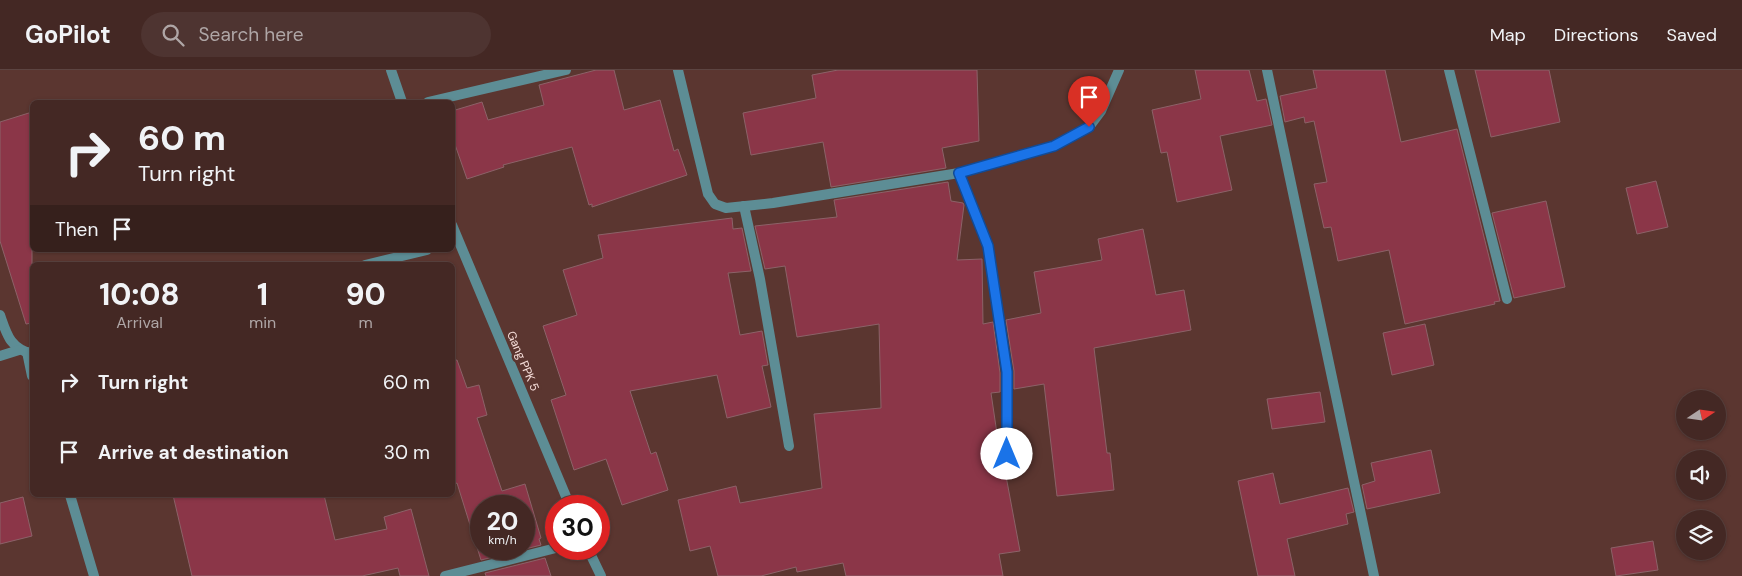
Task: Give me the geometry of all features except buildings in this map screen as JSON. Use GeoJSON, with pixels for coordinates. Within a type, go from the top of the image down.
{"type":"FeatureCollection","features":[{"type":"Feature","properties":{"kind":"street"},"geometry":{"type":"LineString","coordinates":[[390,70],[401,100]]}},
{"type":"Feature","properties":{"kind":"street"},"geometry":{"type":"LineString","coordinates":[[436,100],[540,74],[566,70]]}},
{"type":"Feature","properties":{"kind":"street"},"geometry":{"type":"LineString","coordinates":[[678,70],[708,194],[715,204],[726,208],[959,173],[1054,146],[1089,127],[1101,111],[1119,70]]}},
{"type":"Feature","properties":{"kind":"street"},"geometry":{"type":"LineString","coordinates":[[1267,70],[1374,576]]}},
{"type":"Feature","properties":{"kind":"street"},"geometry":{"type":"LineString","coordinates":[[1449,70],[1507,299]]}},
{"type":"Feature","properties":{"kind":"street"},"geometry":{"type":"LineString","coordinates":[[959,173],[988,246],[1007,372],[1007,454]]}},
{"type":"Feature","properties":{"kind":"street"},"geometry":{"type":"LineString","coordinates":[[744,206],[760,279],[789,446]]}},
{"type":"Feature","properties":{"kind":"street","name":"Gang PPK 5"},"geometry":{"type":"LineString","coordinates":[[456,243],[565,495]]}},
{"type":"Feature","properties":{"kind":"street"},"geometry":{"type":"LineString","coordinates":[[377,262],[419,252]]}},
{"type":"Feature","properties":{"kind":"street"},"geometry":{"type":"LineString","coordinates":[[0,315],[10,342],[26,352],[30,368]]}},
{"type":"Feature","properties":{"kind":"street"},"geometry":{"type":"LineString","coordinates":[[0,356],[26,352]]}},
{"type":"Feature","properties":{"kind":"street"},"geometry":{"type":"LineString","coordinates":[[71,497],[94,576]]}},
{"type":"Feature","properties":{"kind":"street"},"geometry":{"type":"LineString","coordinates":[[445,576],[545,551]]}},
{"type":"Feature","properties":{"kind":"street"},"geometry":{"type":"LineString","coordinates":[[593,560],[601,576]]}},
{"type":"Feature","properties":{"kind":"route"},"geometry":{"type":"LineString","coordinates":[[1007,454],[1007,372],[988,246],[959,173],[1054,146],[1089,127]]}}]}
